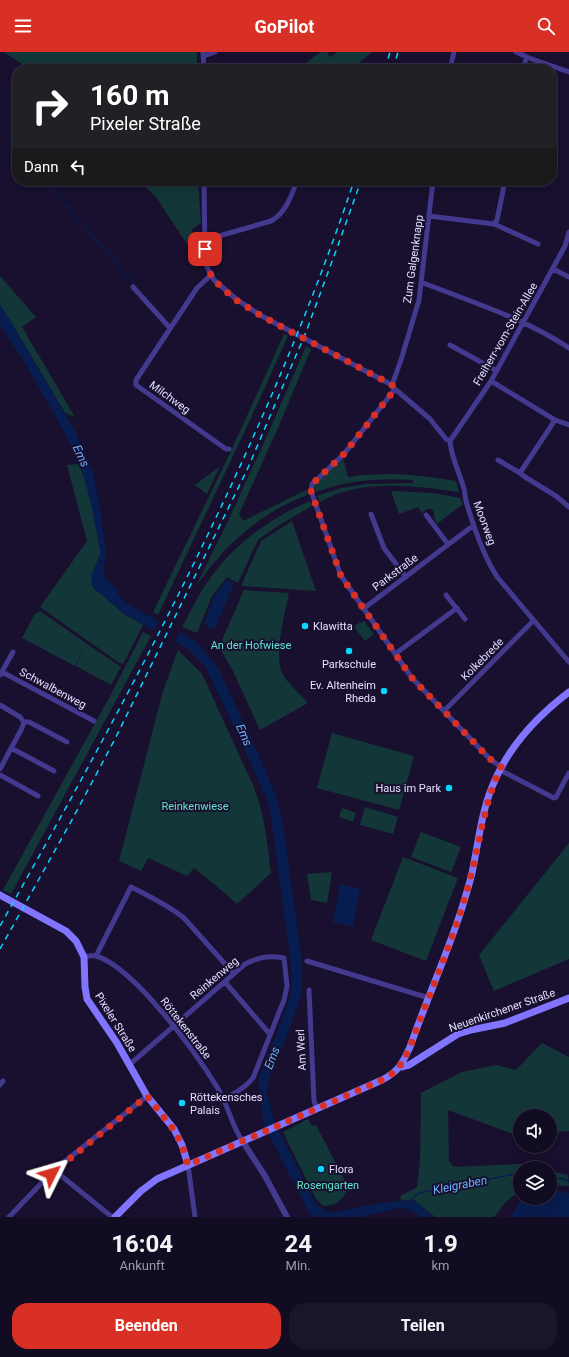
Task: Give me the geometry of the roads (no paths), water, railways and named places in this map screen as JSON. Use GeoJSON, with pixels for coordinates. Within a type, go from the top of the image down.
{"type":"FeatureCollection","features":[{"type":"Feature","properties":{"kind":"main road"},"geometry":{"type":"LineString","coordinates":[[115,1217],[148,1184],[157,1179],[382,1080],[392,1075],[400,1067],[410,1047],[429,998],[460,912],[471,875],[486,808],[500,769],[529,728],[546,711],[569,692]]}},
{"type":"Feature","properties":{"kind":"main road","name":"Pixeler Straße"},"geometry":{"type":"LineString","coordinates":[[0,895],[69,933],[76,941],[84,957],[87,999],[147,1096],[174,1130],[182,1145],[188,1165]]}},
{"type":"Feature","properties":{"kind":"main road","name":"Neuenkirchener Straße"},"geometry":{"type":"LineString","coordinates":[[400,1067],[409,1065],[458,1034],[470,1030],[506,1023],[569,998]]}},
{"type":"Feature","properties":{"kind":"street"},"geometry":{"type":"LineString","coordinates":[[204,64],[203,54],[215,52]]}},
{"type":"Feature","properties":{"kind":"street"},"geometry":{"type":"LineString","coordinates":[[451,64],[454,52]]}},
{"type":"Feature","properties":{"kind":"street"},"geometry":{"type":"LineString","coordinates":[[516,52],[546,64]]}},
{"type":"Feature","properties":{"kind":"street"},"geometry":{"type":"LineString","coordinates":[[525,64],[526,57]]}},
{"type":"Feature","properties":{"kind":"street"},"geometry":{"type":"LineString","coordinates":[[557,68],[569,72]]}},
{"type":"Feature","properties":{"kind":"street","name":"Moorweg"},"geometry":{"type":"LineString","coordinates":[[204,186],[205,258],[211,275],[220,286],[236,300],[260,315],[393,387],[424,414],[446,439],[450,441],[464,490],[465,500],[474,527],[495,574],[569,662]]}},
{"type":"Feature","properties":{"kind":"street"},"geometry":{"type":"LineString","coordinates":[[205,240],[272,221],[277,218],[283,211],[295,186]]}},
{"type":"Feature","properties":{"kind":"street","name":"Zum Galgenknapp"},"geometry":{"type":"LineString","coordinates":[[393,387],[416,307],[421,282],[432,186]]}},
{"type":"Feature","properties":{"kind":"street"},"geometry":{"type":"LineString","coordinates":[[494,224],[497,220],[504,186]]}},
{"type":"Feature","properties":{"kind":"street"},"geometry":{"type":"LineString","coordinates":[[429,216],[494,224],[538,244]]}},
{"type":"Feature","properties":{"kind":"street","name":"Freiherr-vom-Stein-Allee"},"geometry":{"type":"LineString","coordinates":[[450,441],[497,371],[565,246],[569,232]]}},
{"type":"Feature","properties":{"kind":"street"},"geometry":{"type":"LineString","coordinates":[[553,269],[569,277]]}},
{"type":"Feature","properties":{"kind":"street","name":"Milchweg"},"geometry":{"type":"LineString","coordinates":[[211,275],[197,288],[136,380],[136,385],[226,449],[229,449]]}},
{"type":"Feature","properties":{"kind":"street"},"geometry":{"type":"LineString","coordinates":[[421,282],[523,323],[569,348]]}},
{"type":"Feature","properties":{"kind":"street"},"geometry":{"type":"LineString","coordinates":[[133,287],[170,328]]}},
{"type":"Feature","properties":{"kind":"street"},"geometry":{"type":"LineString","coordinates":[[450,345],[497,371]]}},
{"type":"Feature","properties":{"kind":"street"},"geometry":{"type":"LineString","coordinates":[[491,381],[556,420],[569,426]]}},
{"type":"Feature","properties":{"kind":"street"},"geometry":{"type":"LineString","coordinates":[[393,387],[344,454],[312,484],[311,491],[341,576],[412,678],[500,769],[554,798],[556,797],[569,773]]}},
{"type":"Feature","properties":{"kind":"street"},"geometry":{"type":"LineString","coordinates":[[520,473],[556,420]]}},
{"type":"Feature","properties":{"kind":"street"},"geometry":{"type":"LineString","coordinates":[[498,460],[556,496],[569,507]]}},
{"type":"Feature","properties":{"kind":"street"},"geometry":{"type":"LineString","coordinates":[[371,514],[384,548],[406,577]]}},
{"type":"Feature","properties":{"kind":"street"},"geometry":{"type":"LineString","coordinates":[[426,515],[448,544]]}},
{"type":"Feature","properties":{"kind":"street","name":"Parkstraße"},"geometry":{"type":"LineString","coordinates":[[363,609],[448,544],[470,528],[474,527]]}},
{"type":"Feature","properties":{"kind":"street"},"geometry":{"type":"LineString","coordinates":[[446,595],[465,619]]}},
{"type":"Feature","properties":{"kind":"street"},"geometry":{"type":"LineString","coordinates":[[395,654],[457,608]]}},
{"type":"Feature","properties":{"kind":"street","name":"Kolkebrede"},"geometry":{"type":"LineString","coordinates":[[444,712],[533,621]]}},
{"type":"Feature","properties":{"kind":"street"},"geometry":{"type":"LineString","coordinates":[[1,674],[13,652]]}},
{"type":"Feature","properties":{"kind":"street","name":"Schwalbenweg"},"geometry":{"type":"LineString","coordinates":[[1,674],[94,721]]}},
{"type":"Feature","properties":{"kind":"street"},"geometry":{"type":"LineString","coordinates":[[0,705],[20,717],[24,722],[29,722],[67,742]]}},
{"type":"Feature","properties":{"kind":"street"},"geometry":{"type":"LineString","coordinates":[[0,769],[24,722]]}},
{"type":"Feature","properties":{"kind":"street"},"geometry":{"type":"LineString","coordinates":[[11,748],[54,772]]}},
{"type":"Feature","properties":{"kind":"street"},"geometry":{"type":"LineString","coordinates":[[0,776],[38,796]]}},
{"type":"Feature","properties":{"kind":"street"},"geometry":{"type":"LineString","coordinates":[[84,957],[96,956],[131,887],[162,902],[177,913],[189,924],[234,974]]}},
{"type":"Feature","properties":{"kind":"street","name":"Röttekenstraße"},"geometry":{"type":"LineString","coordinates":[[96,956],[112,964],[132,979],[174,1027],[201,1062],[224,1099],[238,1135],[243,1142]]}},
{"type":"Feature","properties":{"kind":"street","name":"Reinkenweg"},"geometry":{"type":"LineString","coordinates":[[129,1065],[245,964],[263,957],[273,956],[284,958],[287,986],[284,1000],[271,1033]]}},
{"type":"Feature","properties":{"kind":"street"},"geometry":{"type":"LineString","coordinates":[[307,961],[429,998]]}},
{"type":"Feature","properties":{"kind":"street"},"geometry":{"type":"LineString","coordinates":[[224,1099],[242,1089],[253,1078],[271,1033],[268,1032],[225,982]]}},
{"type":"Feature","properties":{"kind":"street","name":"Am Werl"},"geometry":{"type":"LineString","coordinates":[[309,990],[314,1101],[317,1109]]}},
{"type":"Feature","properties":{"kind":"street"},"geometry":{"type":"LineString","coordinates":[[9,1217],[54,1170],[147,1096]]}},
{"type":"Feature","properties":{"kind":"street"},"geometry":{"type":"LineString","coordinates":[[243,1142],[265,1176],[287,1217]]}},
{"type":"Feature","properties":{"kind":"street"},"geometry":{"type":"LineString","coordinates":[[188,1165],[195,1217]]}},
{"type":"Feature","properties":{"kind":"street"},"geometry":{"type":"LineString","coordinates":[[54,1170],[112,1217]]}},
{"type":"Feature","properties":{"kind":"water","name":"Ems"},"geometry":{"type":"Polygon","coordinates":[[[0,305],[76,433],[92,469],[100,507],[106,552],[103,576],[113,585],[120,597],[129,605],[194,640],[205,652],[218,669],[250,735],[277,798],[283,824],[302,963],[302,993],[269,1079],[267,1092],[274,1121],[314,1201],[323,1210],[331,1213],[387,1202],[408,1200],[416,1202],[433,1217],[422,1217],[408,1209],[400,1208],[359,1217],[314,1217],[310,1214],[264,1125],[259,1090],[259,1077],[282,1020],[290,997],[292,985],[290,957],[270,810],[267,799],[205,666],[187,648],[124,614],[94,589],[91,576],[100,555],[100,549],[83,473],[68,439],[28,368],[0,325],[0,305]]]}},
{"type":"Feature","properties":{"kind":"water"},"geometry":{"type":"Polygon","coordinates":[[[227,580],[234,583],[215,629],[211,629],[204,623],[215,595],[227,580]]]}},
{"type":"Feature","properties":{"kind":"water"},"geometry":{"type":"Polygon","coordinates":[[[340,885],[360,888],[353,926],[333,923],[340,885]]]}},
{"type":"Feature","properties":{"kind":"water"},"geometry":{"type":"Polygon","coordinates":[[[557,1191],[569,1193],[569,1217],[511,1217],[517,1205],[557,1205],[557,1191]]]}},
{"type":"Feature","properties":{"kind":"waterway"},"geometry":{"type":"LineString","coordinates":[[0,129],[12,142]]}},
{"type":"Feature","properties":{"kind":"waterway"},"geometry":{"type":"LineString","coordinates":[[49,186],[136,286]]}},
{"type":"Feature","properties":{"kind":"waterway","name":"Kleigraben"},"geometry":{"type":"LineString","coordinates":[[407,1202],[419,1193],[513,1174]]}},
{"type":"Feature","properties":{"kind":"waterway","name":"Kleigraben"},"geometry":{"type":"LineString","coordinates":[[557,1178],[569,1181]]}},
{"type":"Feature","properties":{"kind":"railway"},"geometry":{"type":"LineString","coordinates":[[386,64],[390,52]]}},
{"type":"Feature","properties":{"kind":"railway"},"geometry":{"type":"LineString","coordinates":[[394,64],[398,52]]}},
{"type":"Feature","properties":{"kind":"railway"},"geometry":{"type":"LineString","coordinates":[[0,926],[100,745],[195,562],[239,469],[281,374],[319,278],[352,186]]}},
{"type":"Feature","properties":{"kind":"railway"},"geometry":{"type":"LineString","coordinates":[[0,949],[115,739],[247,470],[306,332],[359,186]]}},
{"type":"Feature","properties":{"kind":"place","name":"Klawitta"},"geometry":{"type":"Point","coordinates":[305,626]}},
{"type":"Feature","properties":{"kind":"place","name":"Parkschule"},"geometry":{"type":"Point","coordinates":[349,651]}},
{"type":"Feature","properties":{"kind":"place","name":"Ev. Altenheim Rheda"},"geometry":{"type":"Point","coordinates":[384,691]}},
{"type":"Feature","properties":{"kind":"place","name":"Haus im Park"},"geometry":{"type":"Point","coordinates":[449,788]}},
{"type":"Feature","properties":{"kind":"place","name":"Röttekensches Palais"},"geometry":{"type":"Point","coordinates":[182,1103]}},
{"type":"Feature","properties":{"kind":"place","name":"Flora"},"geometry":{"type":"Point","coordinates":[321,1169]}},
{"type":"Feature","properties":{"kind":"park label","name":"An der Hofwiese"},"geometry":{"type":"Point","coordinates":[251,645]}},
{"type":"Feature","properties":{"kind":"park label","name":"Reinkenwiese"},"geometry":{"type":"Point","coordinates":[195,806]}},
{"type":"Feature","properties":{"kind":"park label","name":"Rosengarten"},"geometry":{"type":"Point","coordinates":[328,1185]}}]}
